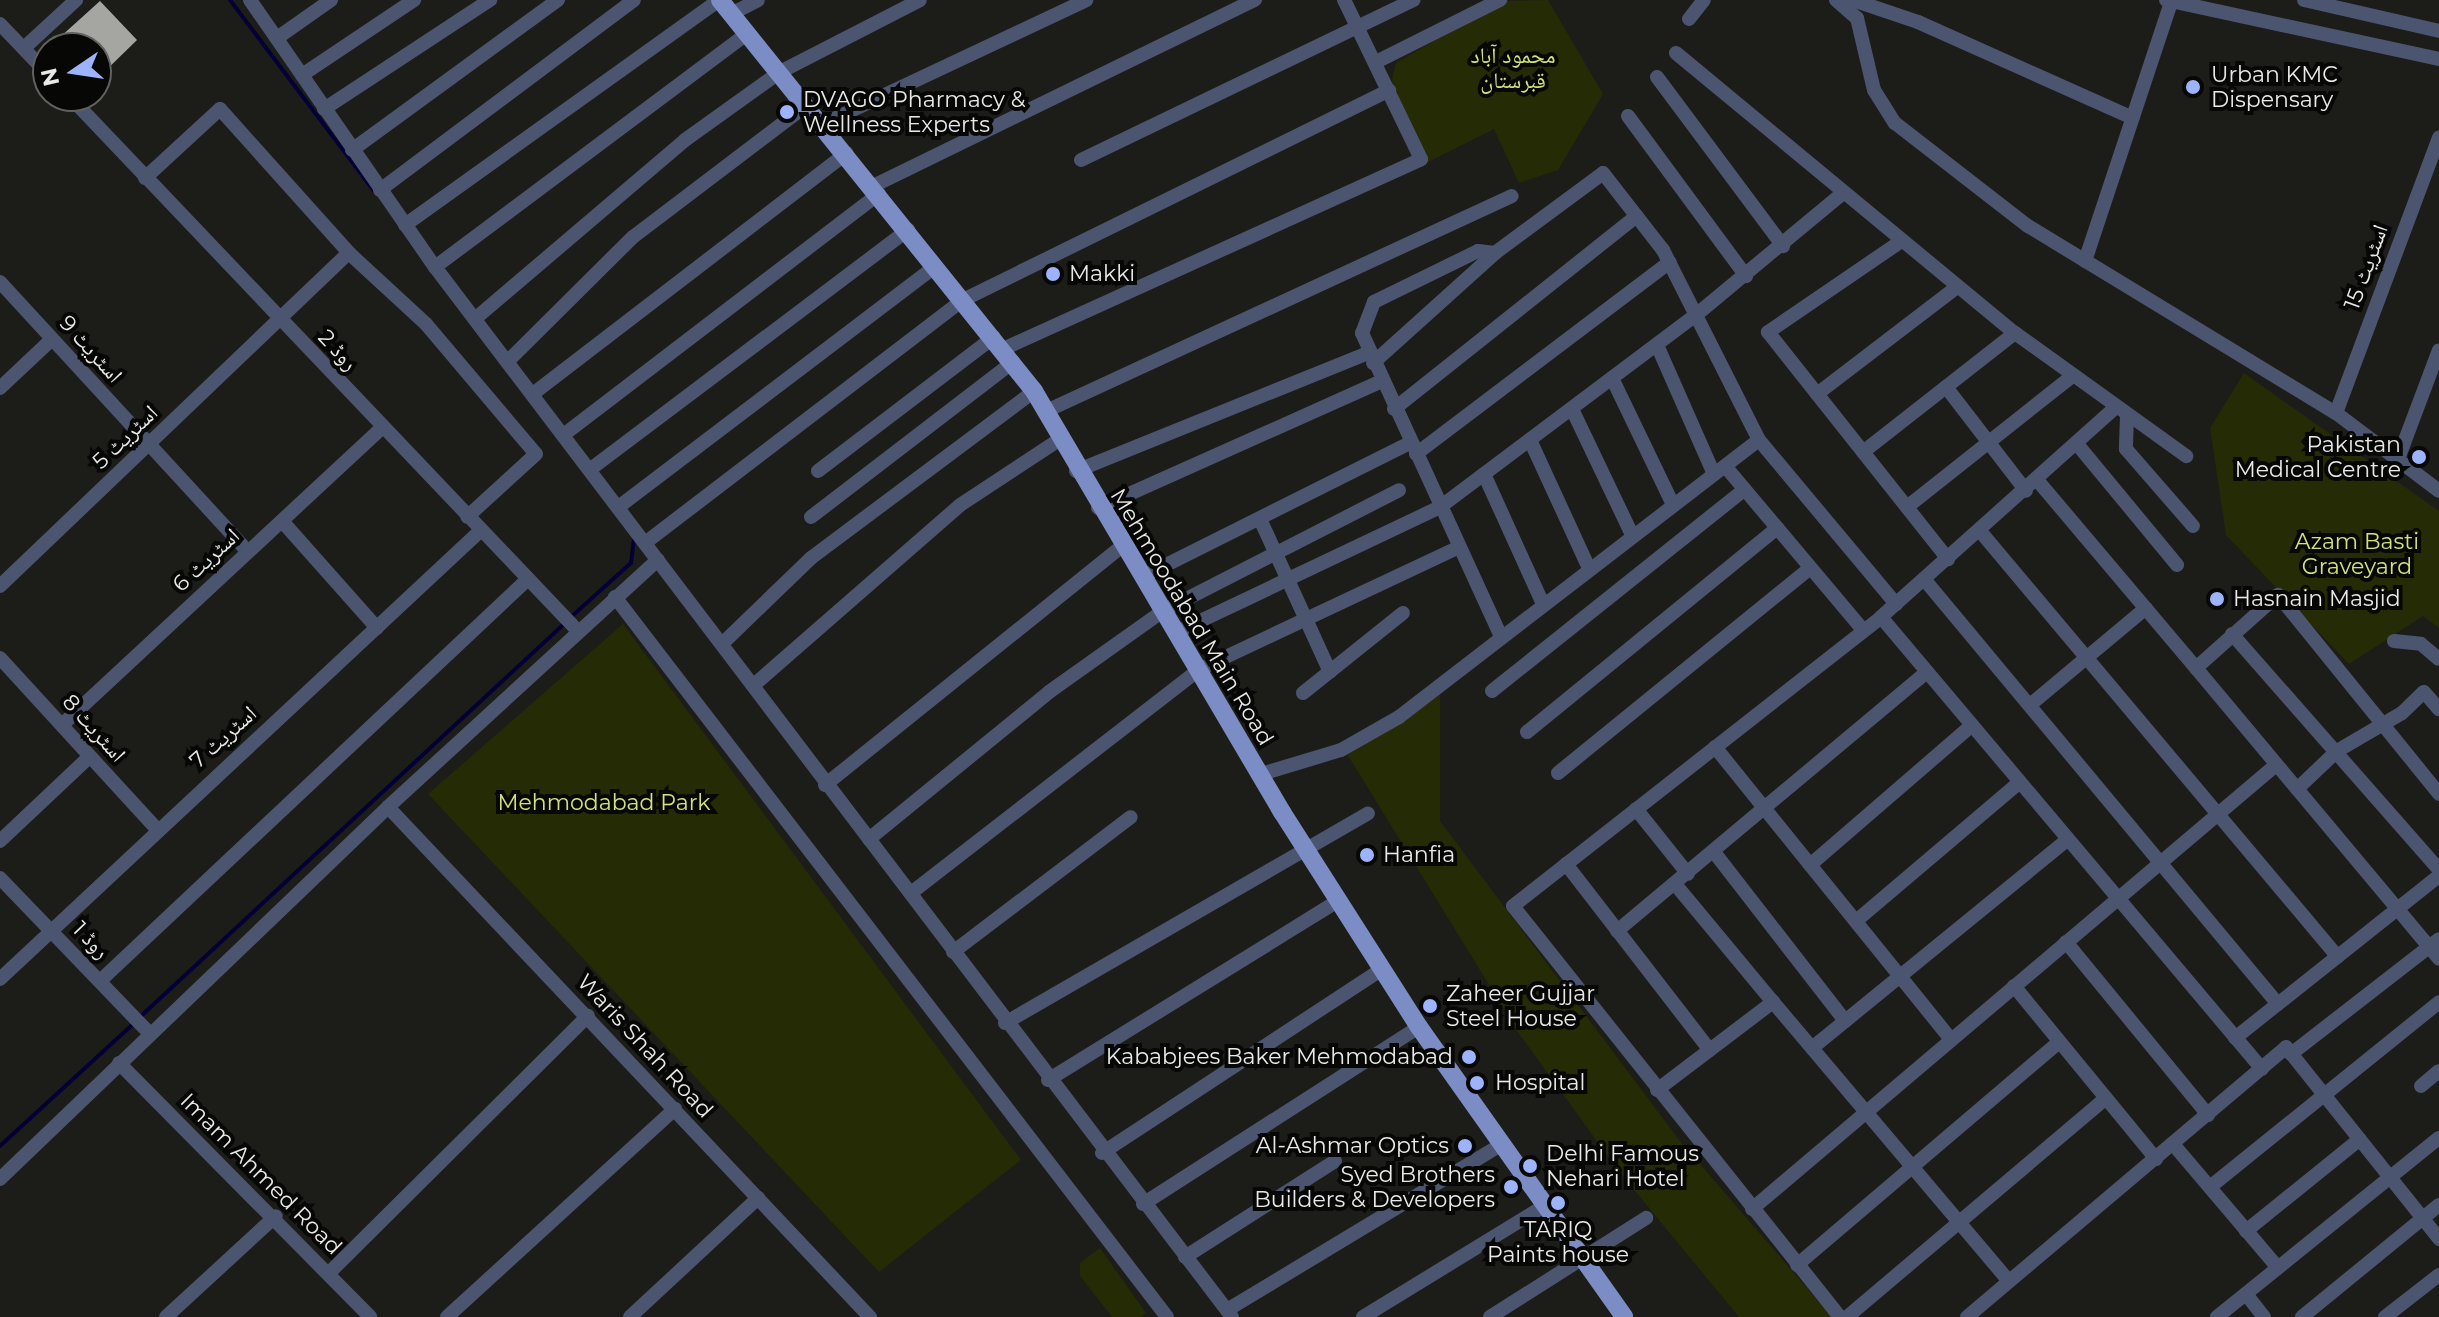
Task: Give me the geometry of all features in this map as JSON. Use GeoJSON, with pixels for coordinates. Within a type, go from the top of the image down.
{"type":"FeatureCollection","features":[{"type":"Feature","properties":{"kind":"main road","name":"Mehmoodabad Main Road"},"geometry":{"type":"LineString","coordinates":[[723,5],[847,153],[1034,391],[1098,508],[1200,669],[1258,775],[1338,901],[1500,1145],[1624,1317]]}},
{"type":"Feature","properties":{"kind":"street"},"geometry":{"type":"LineString","coordinates":[[24,48],[76,0]]}},
{"type":"Feature","properties":{"kind":"street"},"geometry":{"type":"LineString","coordinates":[[277,38],[331,0]]}},
{"type":"Feature","properties":{"kind":"street"},"geometry":{"type":"LineString","coordinates":[[302,75],[414,0]]}},
{"type":"Feature","properties":{"kind":"street"},"geometry":{"type":"LineString","coordinates":[[324,109],[490,0]]}},
{"type":"Feature","properties":{"kind":"street"},"geometry":{"type":"LineString","coordinates":[[352,150],[558,0]]}},
{"type":"Feature","properties":{"kind":"street"},"geometry":{"type":"LineString","coordinates":[[380,190],[634,0]]}},
{"type":"Feature","properties":{"kind":"street"},"geometry":{"type":"LineString","coordinates":[[405,225],[723,5],[758,0]]}},
{"type":"Feature","properties":{"kind":"street"},"geometry":{"type":"LineString","coordinates":[[476,318],[592,213],[780,72],[920,0]]}},
{"type":"Feature","properties":{"kind":"street"},"geometry":{"type":"LineString","coordinates":[[823,124],[1086,0]]}},
{"type":"Feature","properties":{"kind":"street"},"geometry":{"type":"LineString","coordinates":[[566,433],[876,190],[1255,0]]}},
{"type":"Feature","properties":{"kind":"street"},"geometry":{"type":"LineString","coordinates":[[818,471],[1004,349],[1421,159],[1344,0]]}},
{"type":"Feature","properties":{"kind":"street"},"geometry":{"type":"LineString","coordinates":[[1081,160],[1414,0]]}},
{"type":"Feature","properties":{"kind":"street"},"geometry":{"type":"LineString","coordinates":[[1376,62],[1500,0]]}},
{"type":"Feature","properties":{"kind":"street"},"geometry":{"type":"LineString","coordinates":[[1689,19],[1704,0]]}},
{"type":"Feature","properties":{"kind":"street"},"geometry":{"type":"LineString","coordinates":[[1836,0],[1857,18],[1874,90],[1895,123],[2028,226],[2336,413],[2439,491]]}},
{"type":"Feature","properties":{"kind":"street"},"geometry":{"type":"LineString","coordinates":[[1853,0],[1918,22],[2133,118]]}},
{"type":"Feature","properties":{"kind":"street"},"geometry":{"type":"LineString","coordinates":[[2304,0],[2439,31]]}},
{"type":"Feature","properties":{"kind":"street"},"geometry":{"type":"LineString","coordinates":[[2085,261],[2174,1],[2439,59]]}},
{"type":"Feature","properties":{"kind":"street"},"geometry":{"type":"LineString","coordinates":[[258,3],[324,109],[435,267],[621,505],[645,543],[724,642],[825,785],[911,893],[1102,1153],[1230,1314],[1500,1145]]}},
{"type":"Feature","properties":{"kind":"street"},"geometry":{"type":"LineString","coordinates":[[0,24],[32,57]]}},
{"type":"Feature","properties":{"kind":"street"},"geometry":{"type":"LineString","coordinates":[[435,267],[748,33]]}},
{"type":"Feature","properties":{"kind":"street"},"geometry":{"type":"LineString","coordinates":[[1676,53],[1900,242],[2015,333],[2071,377],[2186,456]]}},
{"type":"Feature","properties":{"kind":"street"},"geometry":{"type":"LineString","coordinates":[[1657,77],[1783,246]]}},
{"type":"Feature","properties":{"kind":"street"},"geometry":{"type":"LineString","coordinates":[[645,543],[963,300],[1389,90]]}},
{"type":"Feature","properties":{"kind":"street"},"geometry":{"type":"LineString","coordinates":[[509,360],[633,237],[807,105]]}},
{"type":"Feature","properties":{"kind":"street"},"geometry":{"type":"LineString","coordinates":[[145,178],[220,109],[349,253],[426,324],[536,454],[467,517]]}},
{"type":"Feature","properties":{"kind":"street","name":"روڈ 2"},"geometry":{"type":"LineString","coordinates":[[84,112],[380,429],[574,627]]}},
{"type":"Feature","properties":{"kind":"street"},"geometry":{"type":"LineString","coordinates":[[1628,116],[1746,276]]}},
{"type":"Feature","properties":{"kind":"street","name":"اسٹریٹ 15"},"geometry":{"type":"LineString","coordinates":[[2336,413],[2439,138]]}},
{"type":"Feature","properties":{"kind":"street"},"geometry":{"type":"LineString","coordinates":[[534,393],[847,153]]}},
{"type":"Feature","properties":{"kind":"street"},"geometry":{"type":"LineString","coordinates":[[1076,471],[1370,358],[1495,253],[1603,173],[1670,262],[1759,440],[1896,604]]}},
{"type":"Feature","properties":{"kind":"street"},"geometry":{"type":"LineString","coordinates":[[1177,632],[1440,507],[1696,315],[1783,246],[1843,193]]}},
{"type":"Feature","properties":{"kind":"street"},"geometry":{"type":"LineString","coordinates":[[1044,412],[1512,196]]}},
{"type":"Feature","properties":{"kind":"street"},"geometry":{"type":"LineString","coordinates":[[1394,409],[1637,216]]}},
{"type":"Feature","properties":{"kind":"street"},"geometry":{"type":"LineString","coordinates":[[592,468],[908,230]]}},
{"type":"Feature","properties":{"kind":"street"},"geometry":{"type":"LineString","coordinates":[[1900,242],[1768,332],[1948,559]]}},
{"type":"Feature","properties":{"kind":"street"},"geometry":{"type":"LineString","coordinates":[[1495,253],[1478,251],[1374,302],[1364,316],[1370,358],[1500,634]]}},
{"type":"Feature","properties":{"kind":"street","name":"اسٹریٹ 5"},"geometry":{"type":"LineString","coordinates":[[0,586],[349,253]]}},
{"type":"Feature","properties":{"kind":"street"},"geometry":{"type":"LineString","coordinates":[[1142,577],[1413,449],[1670,262]]}},
{"type":"Feature","properties":{"kind":"street"},"geometry":{"type":"LineString","coordinates":[[621,505],[936,266]]}},
{"type":"Feature","properties":{"kind":"street","name":"اسٹریٹ 9"},"geometry":{"type":"LineString","coordinates":[[0,282],[147,446],[247,551]]}},
{"type":"Feature","properties":{"kind":"street"},"geometry":{"type":"LineString","coordinates":[[1817,394],[1957,287]]}},
{"type":"Feature","properties":{"kind":"street"},"geometry":{"type":"LineString","coordinates":[[1863,452],[2015,333]]}},
{"type":"Feature","properties":{"kind":"street"},"geometry":{"type":"LineString","coordinates":[[0,388],[52,339]]}},
{"type":"Feature","properties":{"kind":"street"},"geometry":{"type":"LineString","coordinates":[[1657,345],[1719,470],[1744,490],[1863,630]]}},
{"type":"Feature","properties":{"kind":"street"},"geometry":{"type":"LineString","coordinates":[[811,517],[1004,349]]}},
{"type":"Feature","properties":{"kind":"street"},"geometry":{"type":"LineString","coordinates":[[2398,459],[2439,350]]}},
{"type":"Feature","properties":{"kind":"street"},"geometry":{"type":"LineString","coordinates":[[1907,507],[2071,377]]}},
{"type":"Feature","properties":{"kind":"street"},"geometry":{"type":"LineString","coordinates":[[1612,378],[1673,505]]}},
{"type":"Feature","properties":{"kind":"street"},"geometry":{"type":"LineString","coordinates":[[1098,508],[1382,381]]}},
{"type":"Feature","properties":{"kind":"street"},"geometry":{"type":"LineString","coordinates":[[1946,387],[2026,491]]}},
{"type":"Feature","properties":{"kind":"street"},"geometry":{"type":"LineString","coordinates":[[724,642],[811,558],[1034,391]]}},
{"type":"Feature","properties":{"kind":"street"},"geometry":{"type":"LineString","coordinates":[[1572,409],[1632,535]]}},
{"type":"Feature","properties":{"kind":"street"},"geometry":{"type":"LineString","coordinates":[[1840,1317],[1513,906],[1881,617],[2077,444],[2121,412]]}},
{"type":"Feature","properties":{"kind":"street"},"geometry":{"type":"LineString","coordinates":[[2121,412],[2126,449],[2193,526]]}},
{"type":"Feature","properties":{"kind":"street","name":"اسٹریٹ 6"},"geometry":{"type":"LineString","coordinates":[[62,725],[380,429]]}},
{"type":"Feature","properties":{"kind":"street"},"geometry":{"type":"LineString","coordinates":[[755,684],[960,505],[1059,440]]}},
{"type":"Feature","properties":{"kind":"street"},"geometry":{"type":"LineString","coordinates":[[1530,440],[1589,568]]}},
{"type":"Feature","properties":{"kind":"street"},"geometry":{"type":"LineString","coordinates":[[1258,775],[1341,750],[1399,717],[1500,634],[1759,440]]}},
{"type":"Feature","properties":{"kind":"street"},"geometry":{"type":"LineString","coordinates":[[2077,444],[2177,565]]}},
{"type":"Feature","properties":{"kind":"street"},"geometry":{"type":"LineString","coordinates":[[1484,474],[1542,602]]}},
{"type":"Feature","properties":{"kind":"street"},"geometry":{"type":"LineString","coordinates":[[2038,481],[2399,910],[2434,943],[2439,959]]}},
{"type":"Feature","properties":{"kind":"street"},"geometry":{"type":"LineString","coordinates":[[869,839],[1049,692],[1163,611],[1274,549],[1399,490]]}},
{"type":"Feature","properties":{"kind":"street"},"geometry":{"type":"LineString","coordinates":[[1492,691],[1744,490]]}},
{"type":"Feature","properties":{"kind":"street"},"geometry":{"type":"LineString","coordinates":[[1260,519],[1330,672]]}},
{"type":"Feature","properties":{"kind":"street"},"geometry":{"type":"LineString","coordinates":[[282,521],[377,628]]}},
{"type":"Feature","properties":{"kind":"street"},"geometry":{"type":"LineString","coordinates":[[1527,732],[1777,528]]}},
{"type":"Feature","properties":{"kind":"street"},"geometry":{"type":"LineString","coordinates":[[1980,531],[2338,957]]}},
{"type":"Feature","properties":{"kind":"street","name":"اسٹریٹ 7"},"geometry":{"type":"LineString","coordinates":[[0,979],[156,828],[479,532]]}},
{"type":"Feature","properties":{"kind":"street"},"geometry":{"type":"LineString","coordinates":[[825,785],[1122,546]]}},
{"type":"Feature","properties":{"kind":"street"},"geometry":{"type":"LineString","coordinates":[[911,893],[1200,669],[1459,547]]}},
{"type":"Feature","properties":{"kind":"street"},"geometry":{"type":"LineString","coordinates":[[0,1179],[119,1063],[144,1028],[388,807],[574,627],[658,560]]}},
{"type":"Feature","properties":{"kind":"street"},"geometry":{"type":"LineString","coordinates":[[1558,773],[1810,568]]}},
{"type":"Feature","properties":{"kind":"street"},"geometry":{"type":"LineString","coordinates":[[1924,579],[2278,1004]]}},
{"type":"Feature","properties":{"kind":"street"},"geometry":{"type":"LineString","coordinates":[[100,981],[530,582]]}},
{"type":"Feature","properties":{"kind":"street"},"geometry":{"type":"LineString","coordinates":[[2196,668],[2278,595],[2439,794]]}},
{"type":"Feature","properties":{"kind":"street"},"geometry":{"type":"LineString","coordinates":[[615,597],[1167,1317]]}},
{"type":"Feature","properties":{"kind":"street"},"geometry":{"type":"LineString","coordinates":[[2030,705],[2146,608]]}},
{"type":"Feature","properties":{"kind":"street"},"geometry":{"type":"LineString","coordinates":[[1303,693],[1403,613]]}},
{"type":"Feature","properties":{"kind":"street"},"geometry":{"type":"LineString","coordinates":[[1881,617],[2262,1069]]}},
{"type":"Feature","properties":{"kind":"street"},"geometry":{"type":"LineString","coordinates":[[2232,634],[2337,751],[2439,873],[2399,910],[2235,1038]]}},
{"type":"Feature","properties":{"kind":"street"},"geometry":{"type":"LineString","coordinates":[[2394,641],[2421,644],[2439,659]]}},
{"type":"Feature","properties":{"kind":"street","name":"اسٹریٹ 8"},"geometry":{"type":"LineString","coordinates":[[0,658],[156,828]]}},
{"type":"Feature","properties":{"kind":"street"},"geometry":{"type":"LineString","coordinates":[[1617,931],[1766,810],[1927,672]]}},
{"type":"Feature","properties":{"kind":"street"},"geometry":{"type":"LineString","coordinates":[[2297,789],[2337,751],[2382,724],[2424,692],[2439,709]]}},
{"type":"Feature","properties":{"kind":"street"},"geometry":{"type":"LineString","coordinates":[[1810,865],[1972,725]]}},
{"type":"Feature","properties":{"kind":"street"},"geometry":{"type":"LineString","coordinates":[[1715,747],[1951,1040]]}},
{"type":"Feature","properties":{"kind":"street"},"geometry":{"type":"LineString","coordinates":[[0,841],[89,757]]}},
{"type":"Feature","properties":{"kind":"street"},"geometry":{"type":"LineString","coordinates":[[1752,1209],[2276,765]]}},
{"type":"Feature","properties":{"kind":"street"},"geometry":{"type":"LineString","coordinates":[[1856,921],[2020,782]]}},
{"type":"Feature","properties":{"kind":"street","name":"Waris Shah Road"},"geometry":{"type":"LineString","coordinates":[[388,807],[870,1317]]}},
{"type":"Feature","properties":{"kind":"street"},"geometry":{"type":"LineString","coordinates":[[1636,809],[1688,874]]}},
{"type":"Feature","properties":{"kind":"street"},"geometry":{"type":"LineString","coordinates":[[1005,1023],[1303,846],[1368,813]]}},
{"type":"Feature","properties":{"kind":"street"},"geometry":{"type":"LineString","coordinates":[[953,952],[1131,817]]}},
{"type":"Feature","properties":{"kind":"street"},"geometry":{"type":"LineString","coordinates":[[1812,1048],[2068,839]]}},
{"type":"Feature","properties":{"kind":"street"},"geometry":{"type":"LineString","coordinates":[[1714,852],[1845,1021]]}},
{"type":"Feature","properties":{"kind":"street"},"geometry":{"type":"LineString","coordinates":[[1566,864],[1710,1050]]}},
{"type":"Feature","properties":{"kind":"street","name":"روڈ 1"},"geometry":{"type":"LineString","coordinates":[[0,878],[144,1028]]}},
{"type":"Feature","properties":{"kind":"street"},"geometry":{"type":"LineString","coordinates":[[1675,884],[2009,1281]]}},
{"type":"Feature","properties":{"kind":"street"},"geometry":{"type":"LineString","coordinates":[[1048,1080],[1338,901]]}},
{"type":"Feature","properties":{"kind":"street"},"geometry":{"type":"LineString","coordinates":[[2066,942],[2208,1115]]}},
{"type":"Feature","properties":{"kind":"street"},"geometry":{"type":"LineString","coordinates":[[2291,1054],[2434,943]]}},
{"type":"Feature","properties":{"kind":"street"},"geometry":{"type":"LineString","coordinates":[[1102,1153],[1382,969]]}},
{"type":"Feature","properties":{"kind":"street"},"geometry":{"type":"LineString","coordinates":[[2014,986],[2156,1159]]}},
{"type":"Feature","properties":{"kind":"street"},"geometry":{"type":"LineString","coordinates":[[1657,1090],[1773,1002]]}},
{"type":"Feature","properties":{"kind":"street"},"geometry":{"type":"LineString","coordinates":[[2210,1187],[2439,1002]]}},
{"type":"Feature","properties":{"kind":"street"},"geometry":{"type":"LineString","coordinates":[[329,1273],[588,1016]]}},
{"type":"Feature","properties":{"kind":"street"},"geometry":{"type":"LineString","coordinates":[[1143,1204],[1419,1027]]}},
{"type":"Feature","properties":{"kind":"street"},"geometry":{"type":"LineString","coordinates":[[1797,1265],[2059,1042]]}},
{"type":"Feature","properties":{"kind":"street"},"geometry":{"type":"LineString","coordinates":[[1967,1317],[2286,1047],[2439,1239]]}},
{"type":"Feature","properties":{"kind":"street","name":"Imam Ahmed Road"},"geometry":{"type":"LineString","coordinates":[[119,1063],[276,1216],[370,1317]]}},
{"type":"Feature","properties":{"kind":"street"},"geometry":{"type":"LineString","coordinates":[[2421,1086],[2439,1071]]}},
{"type":"Feature","properties":{"kind":"street"},"geometry":{"type":"LineString","coordinates":[[1847,1317],[2106,1098]]}},
{"type":"Feature","properties":{"kind":"street"},"geometry":{"type":"LineString","coordinates":[[447,1317],[675,1109]]}},
{"type":"Feature","properties":{"kind":"street"},"geometry":{"type":"LineString","coordinates":[[2217,1317],[2439,1138]]}},
{"type":"Feature","properties":{"kind":"street"},"geometry":{"type":"LineString","coordinates":[[2246,1231],[2360,1139]]}},
{"type":"Feature","properties":{"kind":"street"},"geometry":{"type":"LineString","coordinates":[[2173,1144],[2278,1268]]}},
{"type":"Feature","properties":{"kind":"street"},"geometry":{"type":"LineString","coordinates":[[1185,1257],[1335,1161]]}},
{"type":"Feature","properties":{"kind":"street"},"geometry":{"type":"LineString","coordinates":[[630,1317],[758,1198]]}},
{"type":"Feature","properties":{"kind":"street"},"geometry":{"type":"LineString","coordinates":[[2302,1317],[2439,1205]]}},
{"type":"Feature","properties":{"kind":"street"},"geometry":{"type":"LineString","coordinates":[[1363,1317],[1544,1206]]}},
{"type":"Feature","properties":{"kind":"street"},"geometry":{"type":"LineString","coordinates":[[166,1317],[276,1216]]}},
{"type":"Feature","properties":{"kind":"street"},"geometry":{"type":"LineString","coordinates":[[1490,1317],[1646,1218]]}},
{"type":"Feature","properties":{"kind":"street"},"geometry":{"type":"LineString","coordinates":[[2385,1317],[2439,1275]]}},
{"type":"Feature","properties":{"kind":"street"},"geometry":{"type":"LineString","coordinates":[[2246,1294],[2264,1317]]}},
{"type":"Feature","properties":{"kind":"green space","name":"محمود آباد قبرستان"},"geometry":{"type":"Polygon","coordinates":[[[1548,0],[1603,94],[1558,170],[1519,183],[1494,129],[1426,163],[1390,88],[1396,63],[1503,1],[1548,0]]]}},
{"type":"Feature","properties":{"kind":"green space","name":"Azam Basti Graveyard"},"geometry":{"type":"Polygon","coordinates":[[[2244,373],[2439,511],[2439,628],[2423,616],[2349,664],[2226,535],[2210,428],[2244,373]]]}},
{"type":"Feature","properties":{"kind":"green space","name":"Mehmodabad Park"},"geometry":{"type":"Polygon","coordinates":[[[623,624],[1021,1160],[879,1272],[428,794],[623,624]]]}},
{"type":"Feature","properties":{"kind":"green space"},"geometry":{"type":"Polygon","coordinates":[[[1440,690],[1440,821],[1680,1141],[1832,1317],[1739,1317],[1617,1169],[1520,1035],[1347,754],[1440,690]]]}},
{"type":"Feature","properties":{"kind":"green space"},"geometry":{"type":"Polygon","coordinates":[[[1100,1248],[1146,1313],[1141,1317],[1112,1317],[1080,1276],[1080,1263],[1100,1248]]]}},
{"type":"Feature","properties":{"kind":"building"},"geometry":{"type":"Polygon","coordinates":[[[100,1],[137,40],[112,64],[112,32],[66,32],[100,1]]]}},
{"type":"Feature","properties":{"kind":"waterway"},"geometry":{"type":"LineString","coordinates":[[230,0],[374,191]]}},
{"type":"Feature","properties":{"kind":"waterway"},"geometry":{"type":"LineString","coordinates":[[571,617],[631,563],[634,537]]}},
{"type":"Feature","properties":{"kind":"waterway"},"geometry":{"type":"LineString","coordinates":[[140,1017],[565,623]]}},
{"type":"Feature","properties":{"kind":"waterway"},"geometry":{"type":"LineString","coordinates":[[0,1146],[134,1023]]}},
{"type":"Feature","properties":{"kind":"place","name":"Urban KMC Dispensary"},"geometry":{"type":"Point","coordinates":[2193,87]}},
{"type":"Feature","properties":{"kind":"place","name":"DVAGO Pharmacy & Wellness Experts"},"geometry":{"type":"Point","coordinates":[787,112]}},
{"type":"Feature","properties":{"kind":"place","name":"Makki"},"geometry":{"type":"Point","coordinates":[1053,274]}},
{"type":"Feature","properties":{"kind":"place","name":"Pakistan Medical Centre"},"geometry":{"type":"Point","coordinates":[2419,457]}},
{"type":"Feature","properties":{"kind":"place","name":"Hasnain Masjid"},"geometry":{"type":"Point","coordinates":[2217,599]}},
{"type":"Feature","properties":{"kind":"place","name":"Hanfia"},"geometry":{"type":"Point","coordinates":[1367,855]}},
{"type":"Feature","properties":{"kind":"place","name":"Zaheer Gujjar Steel House"},"geometry":{"type":"Point","coordinates":[1430,1006]}},
{"type":"Feature","properties":{"kind":"place","name":"Kababjees Baker Mehmodabad"},"geometry":{"type":"Point","coordinates":[1469,1057]}},
{"type":"Feature","properties":{"kind":"place","name":"Hospital"},"geometry":{"type":"Point","coordinates":[1477,1083]}},
{"type":"Feature","properties":{"kind":"place","name":"Al-Ashmar Optics"},"geometry":{"type":"Point","coordinates":[1465,1146]}},
{"type":"Feature","properties":{"kind":"place","name":"Delhi Famous Nehari Hotel"},"geometry":{"type":"Point","coordinates":[1530,1166]}},
{"type":"Feature","properties":{"kind":"place","name":"Syed Brothers Builders & Developers"},"geometry":{"type":"Point","coordinates":[1511,1187]}},
{"type":"Feature","properties":{"kind":"place","name":"TARIQ Paints house"},"geometry":{"type":"Point","coordinates":[1558,1203]}}]}
